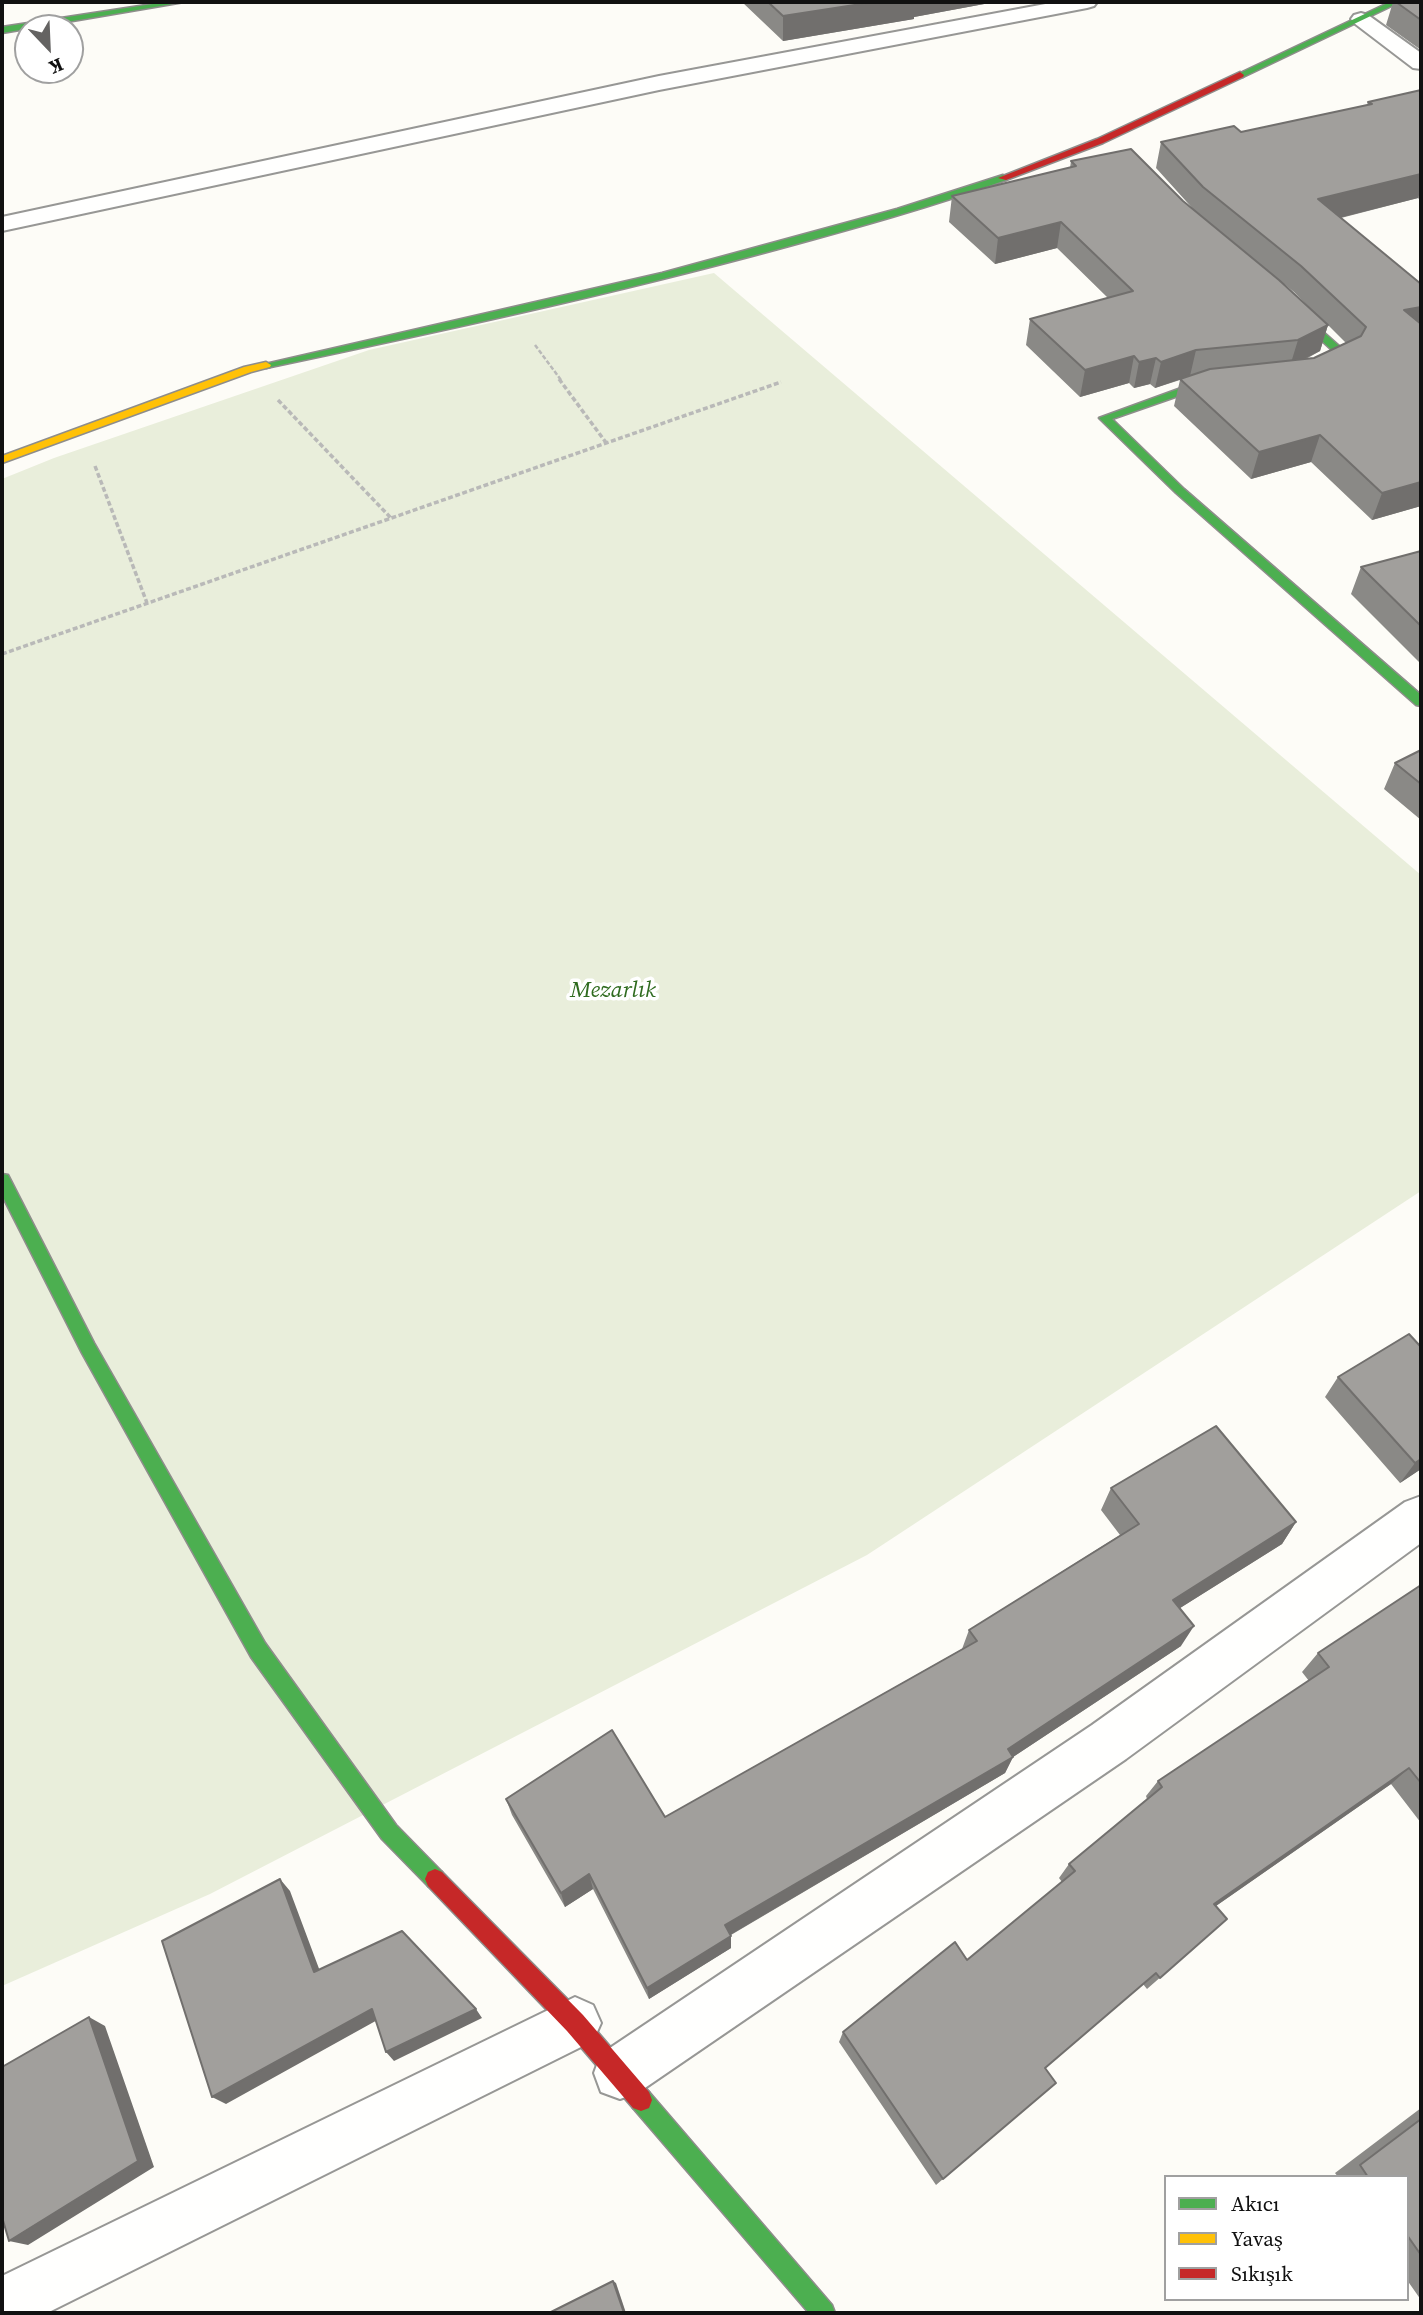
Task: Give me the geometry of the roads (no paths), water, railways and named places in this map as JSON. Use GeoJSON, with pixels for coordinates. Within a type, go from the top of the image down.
{"type":"FeatureCollection","features":[{"type":"Feature","properties":{"kind":"street"},"geometry":{"type":"LineString","coordinates":[[2,17],[99,2]]}},
{"type":"Feature","properties":{"kind":"street"},"geometry":{"type":"LineString","coordinates":[[2,30],[180,2]]}},
{"type":"Feature","properties":{"kind":"street"},"geometry":{"type":"LineString","coordinates":[[2,224],[659,83],[1087,2]]}},
{"type":"Feature","properties":{"kind":"street"},"geometry":{"type":"LineString","coordinates":[[2,460],[248,369],[512,313],[729,260],[950,198],[1100,141],[1396,2]]}},
{"type":"Feature","properties":{"kind":"street"},"geometry":{"type":"LineString","coordinates":[[1361,19],[1421,63]]}},
{"type":"Feature","properties":{"kind":"street"},"geometry":{"type":"LineString","coordinates":[[1100,141],[1118,154]]}},
{"type":"Feature","properties":{"kind":"street"},"geometry":{"type":"LineString","coordinates":[[1272,291],[1342,354],[1297,376],[1283,377]]}},
{"type":"Feature","properties":{"kind":"street"},"geometry":{"type":"LineString","coordinates":[[1241,381],[1199,385],[1105,418],[1180,491],[1421,702]]}},
{"type":"Feature","properties":{"kind":"street"},"geometry":{"type":"LineString","coordinates":[[2,1180],[88,1348],[258,1650],[388,1832],[575,2023],[824,2313]]}},
{"type":"Feature","properties":{"kind":"street"},"geometry":{"type":"LineString","coordinates":[[620,2073],[1109,1742],[1421,1517]]}},
{"type":"Feature","properties":{"kind":"street"},"geometry":{"type":"LineString","coordinates":[[2,2306],[575,2023]]}},
{"type":"Feature","properties":{"kind":"park label","name":"Mezarlık"},"geometry":{"type":"Point","coordinates":[613,991]}}]}
